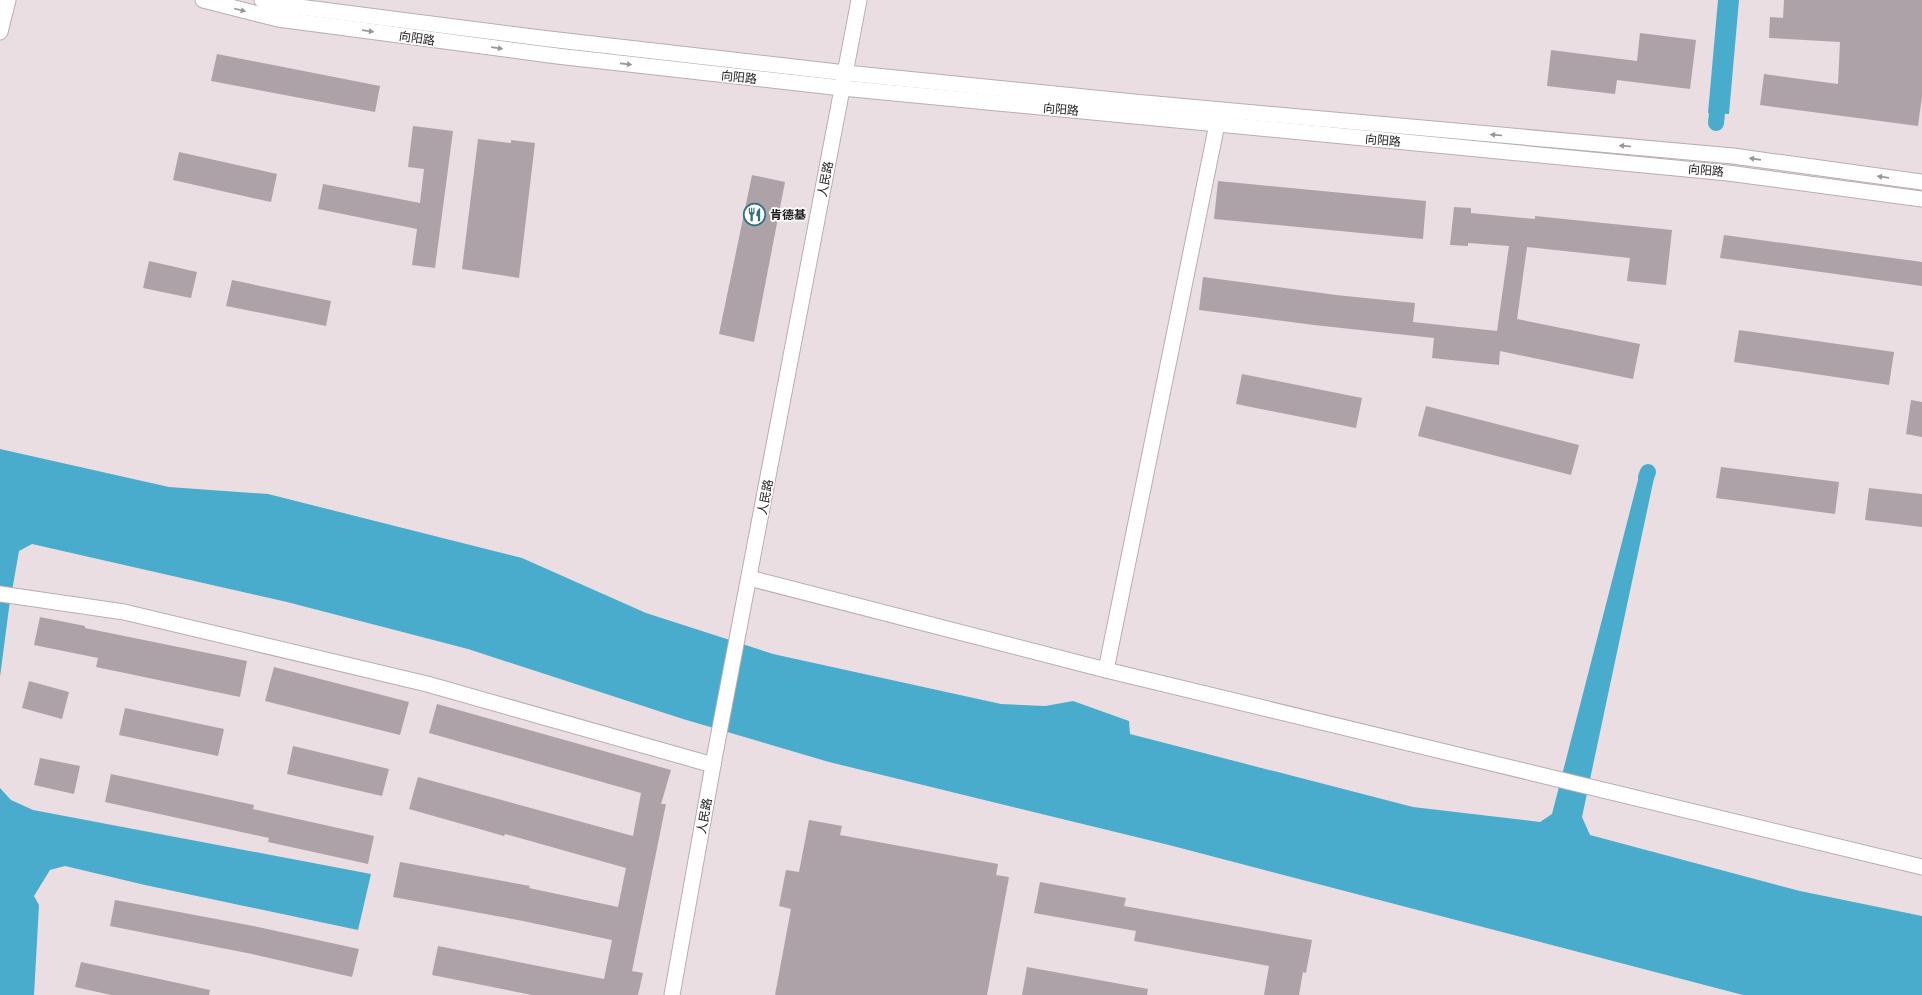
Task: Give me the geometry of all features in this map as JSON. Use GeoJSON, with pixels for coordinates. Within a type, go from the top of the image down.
{"type":"FeatureCollection","features":[{"type":"Feature","properties":{"kind":"street"},"geometry":{"type":"LineString","coordinates":[[0,32],[8,0]]}},
{"type":"Feature","properties":{"kind":"street","name":"向阳路"},"geometry":{"type":"LineString","coordinates":[[203,0],[278,19],[557,56],[842,88],[1728,172],[1922,198]]}},
{"type":"Feature","properties":{"kind":"street","name":"向阳路"},"geometry":{"type":"LineString","coordinates":[[262,0],[276,4],[549,39],[846,72],[1134,102],[1733,156],[1922,182]]}},
{"type":"Feature","properties":{"kind":"street","name":"人民路"},"geometry":{"type":"LineString","coordinates":[[672,995],[713,765],[859,0]]}},
{"type":"Feature","properties":{"kind":"street"},"geometry":{"type":"LineString","coordinates":[[1106,670],[1217,124]]}},
{"type":"Feature","properties":{"kind":"street"},"geometry":{"type":"LineString","coordinates":[[749,578],[1106,670],[1922,867]]}},
{"type":"Feature","properties":{"kind":"street"},"geometry":{"type":"LineString","coordinates":[[0,594],[124,612],[427,684],[713,765]]}},
{"type":"Feature","properties":{"kind":"water"},"geometry":{"type":"Polygon","coordinates":[[[1718,0],[1739,0],[1729,114],[1708,113],[1718,0]]]}},
{"type":"Feature","properties":{"kind":"water"},"geometry":{"type":"Polygon","coordinates":[[[0,449],[169,487],[268,494],[522,558],[646,613],[773,654],[1001,704],[1045,706],[1073,701],[1129,721],[1130,734],[1413,807],[1540,822],[1552,814],[1639,476],[1654,478],[1582,817],[1590,835],[1800,891],[1922,916],[1922,995],[1743,995],[1169,845],[829,762],[683,719],[468,649],[287,602],[32,544],[19,551],[9,608],[0,677],[0,449]]]}},
{"type":"Feature","properties":{"kind":"water"},"geometry":{"type":"Polygon","coordinates":[[[0,788],[11,800],[33,810],[371,874],[358,930],[145,885],[65,866],[50,870],[34,896],[39,905],[34,995],[0,995],[0,788]]]}},
{"type":"Feature","properties":{"kind":"building"},"geometry":{"type":"Polygon","coordinates":[[[1784,0],[1922,0],[1922,97],[1918,126],[1760,105],[1764,74],[1838,84],[1840,42],[1769,38],[1770,17],[1783,18],[1784,0]]]}},
{"type":"Feature","properties":{"kind":"building"},"geometry":{"type":"Polygon","coordinates":[[[1640,33],[1696,40],[1690,89],[1617,80],[1615,94],[1547,86],[1551,50],[1637,61],[1640,33]]]}},
{"type":"Feature","properties":{"kind":"building"},"geometry":{"type":"Polygon","coordinates":[[[217,54],[380,86],[375,112],[211,81],[217,54]]]}},
{"type":"Feature","properties":{"kind":"building"},"geometry":{"type":"Polygon","coordinates":[[[413,126],[453,131],[435,268],[412,265],[417,229],[318,209],[323,184],[420,203],[424,169],[408,167],[413,126]]]}},
{"type":"Feature","properties":{"kind":"building"},"geometry":{"type":"Polygon","coordinates":[[[478,139],[511,143],[511,140],[535,143],[519,278],[462,269],[478,139]]]}},
{"type":"Feature","properties":{"kind":"building"},"geometry":{"type":"Polygon","coordinates":[[[179,152],[277,174],[271,202],[173,180],[179,152]]]}},
{"type":"Feature","properties":{"kind":"building"},"geometry":{"type":"Polygon","coordinates":[[[752,175],[785,182],[754,342],[719,334],[752,175]]]}},
{"type":"Feature","properties":{"kind":"building"},"geometry":{"type":"Polygon","coordinates":[[[1218,181],[1426,201],[1423,239],[1214,219],[1218,181]]]}},
{"type":"Feature","properties":{"kind":"building"},"geometry":{"type":"Polygon","coordinates":[[[1454,207],[1471,208],[1471,213],[1535,219],[1535,216],[1672,230],[1666,285],[1627,281],[1630,258],[1527,247],[1517,319],[1640,344],[1633,379],[1500,351],[1499,365],[1432,358],[1434,338],[1314,325],[1199,310],[1203,277],[1336,295],[1415,303],[1413,322],[1497,331],[1509,246],[1468,243],[1468,246],[1450,245],[1454,207]]]}},
{"type":"Feature","properties":{"kind":"building"},"geometry":{"type":"Polygon","coordinates":[[[1724,235],[1922,262],[1922,286],[1720,258],[1724,235]]]}},
{"type":"Feature","properties":{"kind":"building"},"geometry":{"type":"Polygon","coordinates":[[[149,261],[197,272],[191,298],[143,288],[149,261]]]}},
{"type":"Feature","properties":{"kind":"building"},"geometry":{"type":"Polygon","coordinates":[[[232,280],[331,301],[326,326],[226,306],[232,280]]]}},
{"type":"Feature","properties":{"kind":"building"},"geometry":{"type":"Polygon","coordinates":[[[1739,330],[1894,352],[1889,385],[1734,362],[1739,330]]]}},
{"type":"Feature","properties":{"kind":"building"},"geometry":{"type":"Polygon","coordinates":[[[1242,374],[1362,398],[1356,428],[1236,404],[1242,374]]]}},
{"type":"Feature","properties":{"kind":"building"},"geometry":{"type":"Polygon","coordinates":[[[1911,400],[1922,402],[1922,437],[1906,434],[1911,400]]]}},
{"type":"Feature","properties":{"kind":"building"},"geometry":{"type":"Polygon","coordinates":[[[1426,406],[1579,445],[1571,475],[1418,436],[1426,406]]]}},
{"type":"Feature","properties":{"kind":"building"},"geometry":{"type":"Polygon","coordinates":[[[1721,467],[1839,482],[1835,514],[1716,498],[1721,467]]]}},
{"type":"Feature","properties":{"kind":"building"},"geometry":{"type":"Polygon","coordinates":[[[1869,488],[1922,494],[1922,527],[1865,520],[1869,488]]]}},
{"type":"Feature","properties":{"kind":"building"},"geometry":{"type":"Polygon","coordinates":[[[40,617],[85,626],[85,628],[247,661],[240,697],[96,667],[98,658],[34,645],[40,617]]]}},
{"type":"Feature","properties":{"kind":"building"},"geometry":{"type":"Polygon","coordinates":[[[274,667],[409,702],[400,735],[265,701],[274,667]]]}},
{"type":"Feature","properties":{"kind":"building"},"geometry":{"type":"Polygon","coordinates":[[[29,681],[69,692],[62,719],[22,708],[29,681]]]}},
{"type":"Feature","properties":{"kind":"building"},"geometry":{"type":"Polygon","coordinates":[[[437,704],[671,770],[661,804],[666,804],[632,971],[643,973],[638,995],[532,995],[432,975],[438,946],[604,979],[612,940],[523,921],[393,897],[400,862],[530,886],[529,888],[618,907],[626,868],[409,809],[418,777],[633,836],[641,793],[429,733],[437,704]]]}},
{"type":"Feature","properties":{"kind":"building"},"geometry":{"type":"Polygon","coordinates":[[[125,708],[224,729],[218,756],[119,735],[125,708]]]}},
{"type":"Feature","properties":{"kind":"building"},"geometry":{"type":"Polygon","coordinates":[[[293,746],[389,769],[382,796],[287,774],[293,746]]]}},
{"type":"Feature","properties":{"kind":"building"},"geometry":{"type":"Polygon","coordinates":[[[40,758],[80,766],[74,794],[34,785],[40,758]]]}},
{"type":"Feature","properties":{"kind":"building"},"geometry":{"type":"Polygon","coordinates":[[[111,774],[254,805],[253,809],[374,836],[368,864],[268,842],[269,838],[105,802],[111,774]]]}},
{"type":"Feature","properties":{"kind":"building"},"geometry":{"type":"Polygon","coordinates":[[[809,820],[842,826],[840,835],[998,864],[996,875],[1009,877],[987,995],[775,995],[791,909],[779,906],[786,870],[799,872],[809,820]]]}},
{"type":"Feature","properties":{"kind":"building"},"geometry":{"type":"Polygon","coordinates":[[[1040,882],[1126,898],[1124,906],[1312,940],[1306,973],[1303,972],[1299,995],[1264,995],[1269,966],[1134,941],[1136,931],[1034,913],[1040,882]]]}},
{"type":"Feature","properties":{"kind":"building"},"geometry":{"type":"Polygon","coordinates":[[[115,900],[258,927],[359,949],[352,977],[252,954],[110,926],[115,900]]]}},
{"type":"Feature","properties":{"kind":"building"},"geometry":{"type":"Polygon","coordinates":[[[81,962],[210,990],[209,995],[111,995],[75,987],[81,962]]]}},
{"type":"Feature","properties":{"kind":"building"},"geometry":{"type":"Polygon","coordinates":[[[1027,967],[1148,989],[1147,995],[1022,995],[1027,967]]]}},
{"type":"Feature","properties":{"kind":"waterway"},"geometry":{"type":"LineString","coordinates":[[1716,123],[1717,113]]}},
{"type":"Feature","properties":{"kind":"waterway"},"geometry":{"type":"LineString","coordinates":[[1646,477],[1648,472]]}},
{"type":"Feature","properties":{"kind":"place","name":"肯德基"},"geometry":{"type":"Point","coordinates":[755,214]}}]}
